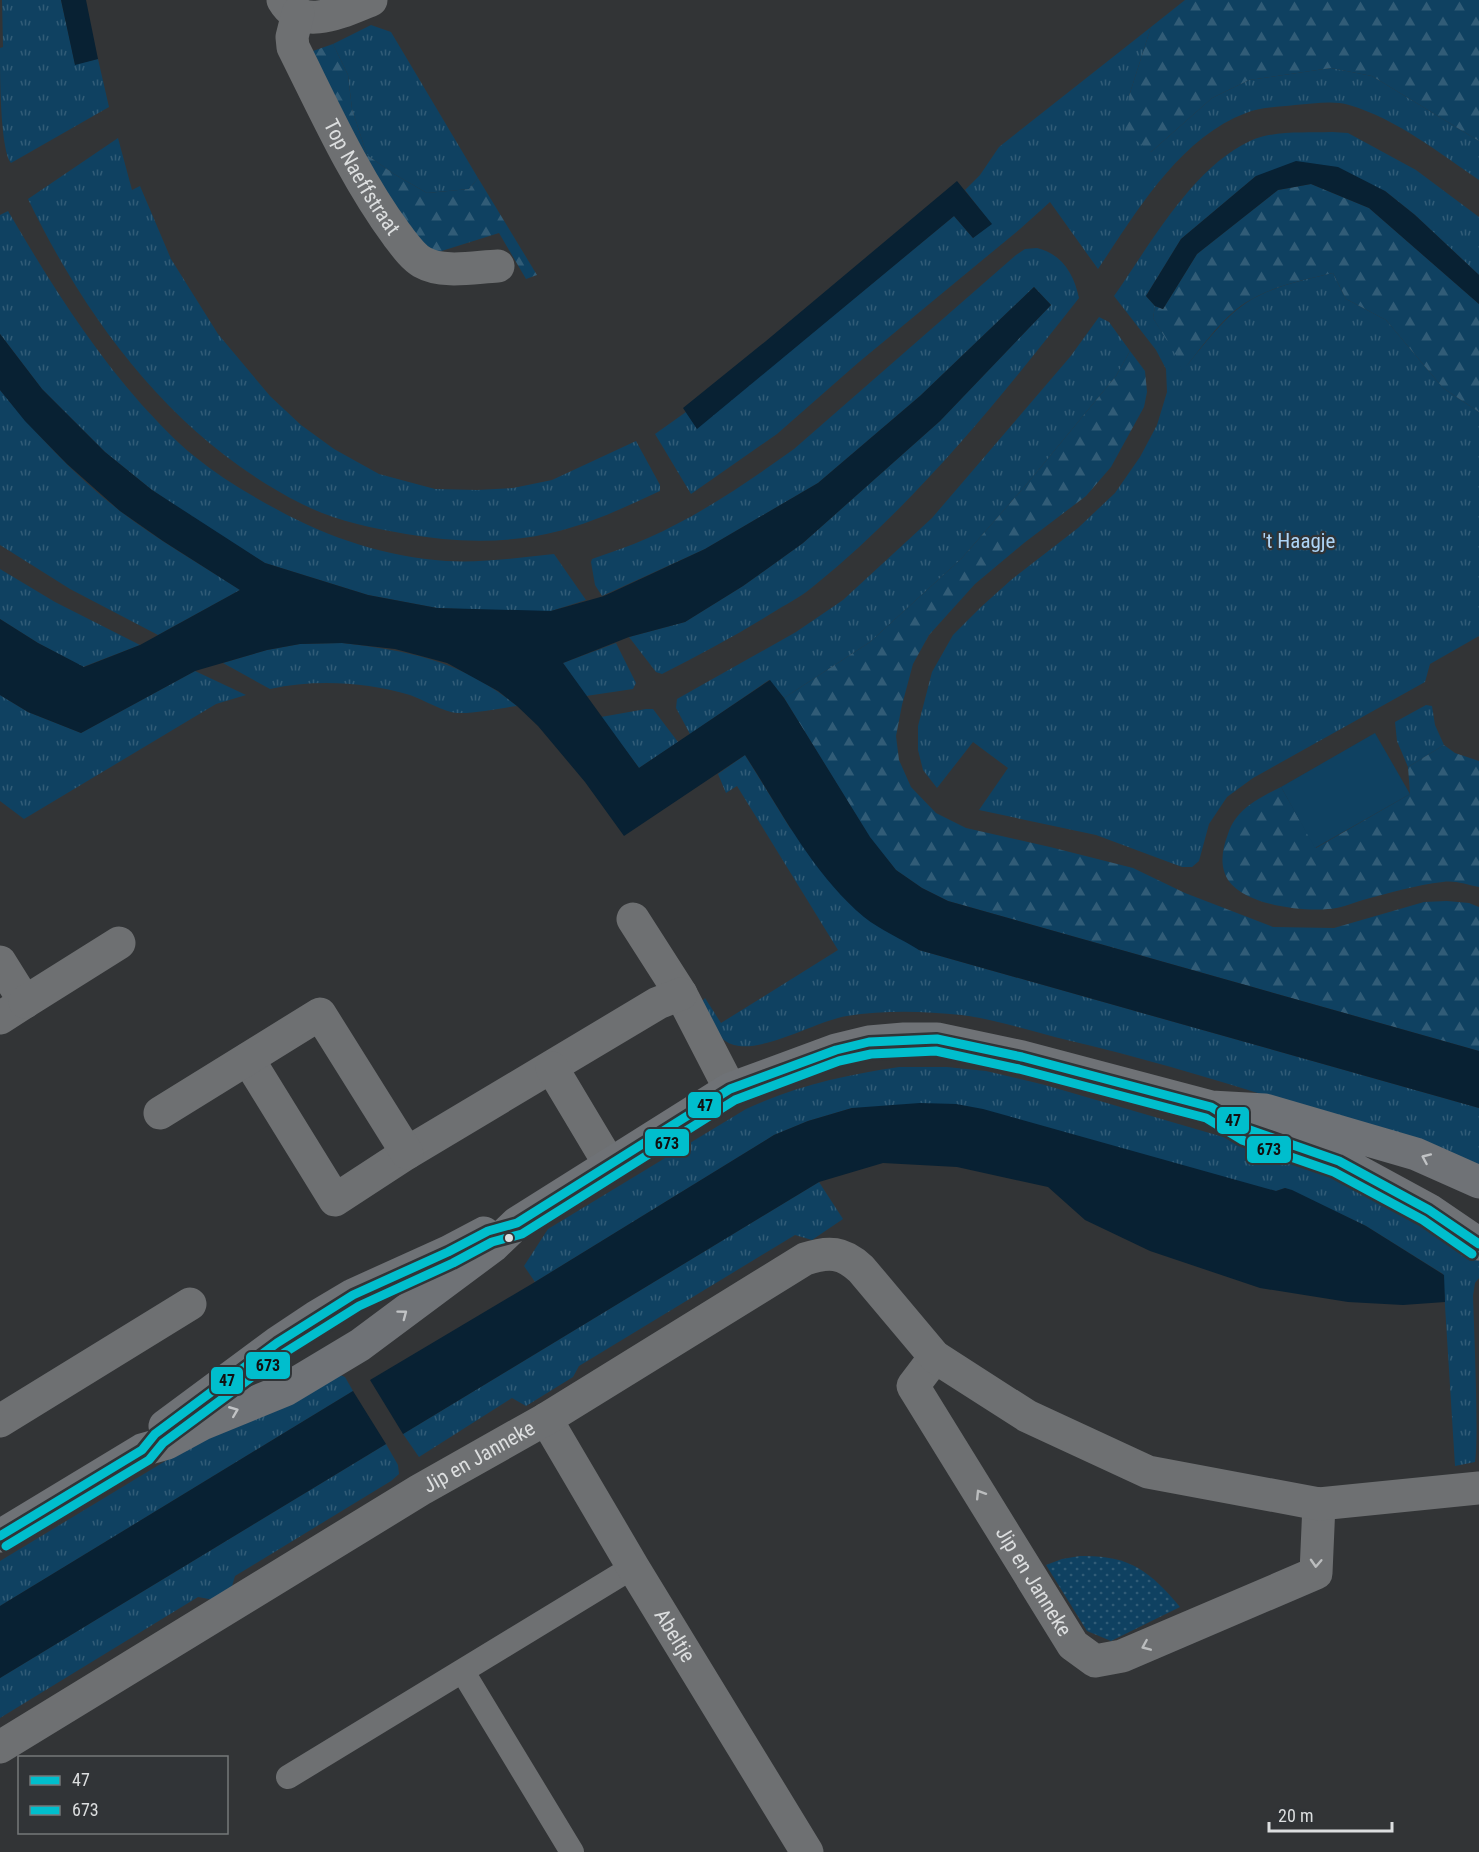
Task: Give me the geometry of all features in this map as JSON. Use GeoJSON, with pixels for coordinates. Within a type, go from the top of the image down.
{"type":"FeatureCollection","features":[{"type":"Feature","properties":{"kind":"street","name":"Top Naeffstraat"},"geometry":{"type":"LineString","coordinates":[[290,7],[308,17],[320,18],[371,0]]}},
{"type":"Feature","properties":{"kind":"street","name":"Top Naeffstraat"},"geometry":{"type":"LineString","coordinates":[[290,7],[293,47],[349,158],[387,221],[407,248],[422,262],[444,268],[498,266]]}},
{"type":"Feature","properties":{"kind":"street"},"geometry":{"type":"LineString","coordinates":[[633,919],[681,994],[730,1089]]}},
{"type":"Feature","properties":{"kind":"street"},"geometry":{"type":"LineString","coordinates":[[0,962],[13,1010],[119,943]]}},
{"type":"Feature","properties":{"kind":"street"},"geometry":{"type":"LineString","coordinates":[[249,1059],[335,1200],[407,1153],[658,1003],[681,994]]}},
{"type":"Feature","properties":{"kind":"street"},"geometry":{"type":"LineString","coordinates":[[160,1113],[320,1014],[407,1153]]}},
{"type":"Feature","properties":{"kind":"street"},"geometry":{"type":"LineString","coordinates":[[2,1530],[142,1450],[167,1443],[202,1424],[285,1390],[360,1345],[494,1246],[518,1223],[730,1089],[836,1050],[869,1042],[937,1039],[1022,1057],[1211,1107],[1265,1110],[1416,1154],[1479,1182]]}},
{"type":"Feature","properties":{"kind":"street"},"geometry":{"type":"LineString","coordinates":[[552,1068],[610,1165]]}},
{"type":"Feature","properties":{"kind":"street"},"geometry":{"type":"LineString","coordinates":[[1211,1107],[1246,1128],[1339,1161],[1429,1210],[1479,1244]]}},
{"type":"Feature","properties":{"kind":"street"},"geometry":{"type":"LineString","coordinates":[[142,1450],[155,1434],[277,1343],[316,1317],[353,1295],[448,1252],[488,1231],[518,1223]]}},
{"type":"Feature","properties":{"kind":"street","name":"Jip en Janneke"},"geometry":{"type":"LineString","coordinates":[[0,1747],[420,1490],[546,1419],[805,1259],[819,1254],[835,1254],[849,1258],[861,1269],[935,1358],[1027,1416],[1148,1472],[1319,1504],[1479,1488]]}},
{"type":"Feature","properties":{"kind":"street"},"geometry":{"type":"LineString","coordinates":[[0,1421],[190,1304]]}},
{"type":"Feature","properties":{"kind":"street","name":"Jip en Janneke"},"geometry":{"type":"LineString","coordinates":[[935,1358],[913,1386],[1073,1645],[1095,1660],[1122,1656],[1316,1573],[1319,1504]]}},
{"type":"Feature","properties":{"kind":"street","name":"Abeltje"},"geometry":{"type":"LineString","coordinates":[[546,1419],[633,1567],[807,1852]]}},
{"type":"Feature","properties":{"kind":"lane"},"geometry":{"type":"LineString","coordinates":[[288,1777],[633,1567]]}},
{"type":"Feature","properties":{"kind":"lane"},"geometry":{"type":"LineString","coordinates":[[463,1672],[572,1852]]}},
{"type":"Feature","properties":{"kind":"green space"},"geometry":{"type":"Polygon","coordinates":[[[2,0],[61,0],[75,64],[98,59],[109,107],[11,163],[7,155],[1,109],[2,0]]]}},
{"type":"Feature","properties":{"kind":"green space"},"geometry":{"type":"Polygon","coordinates":[[[1185,0],[1479,0],[1479,141],[1372,76],[1331,68],[1249,80],[1212,98],[1151,152],[1125,132],[1129,96],[1151,27],[1185,0]]]}},
{"type":"Feature","properties":{"kind":"green space"},"geometry":{"type":"Polygon","coordinates":[[[371,25],[391,32],[478,178],[469,189],[427,193],[367,155],[352,109],[348,75],[333,44],[371,25]]]}},
{"type":"Feature","properties":{"kind":"green space"},"geometry":{"type":"Polygon","coordinates":[[[1151,27],[1129,96],[1151,152],[1212,98],[1249,80],[1331,68],[1372,76],[1479,141],[1479,180],[1401,128],[1349,105],[1316,103],[1264,108],[1246,113],[1200,140],[1161,179],[1098,269],[1050,202],[777,434],[691,494],[655,434],[686,412],[697,428],[954,216],[973,238],[991,224],[965,190],[980,175],[999,147],[1151,27]]]}},
{"type":"Feature","properties":{"kind":"green space"},"geometry":{"type":"Polygon","coordinates":[[[333,44],[348,75],[352,109],[367,155],[427,193],[469,189],[478,178],[537,275],[526,279],[499,233],[432,254],[397,224],[310,52],[333,44]]]}},
{"type":"Feature","properties":{"kind":"green space","name":"'t Haagje"},"geometry":{"type":"Polygon","coordinates":[[[1290,133],[1348,133],[1416,170],[1479,217],[1479,275],[1415,215],[1385,191],[1256,176],[1181,239],[1146,296],[1155,306],[1153,318],[1178,357],[1182,371],[1220,326],[1246,303],[1277,288],[1333,273],[1346,299],[1386,320],[1443,388],[1479,412],[1479,636],[1430,664],[1425,682],[1253,778],[1227,797],[1209,824],[1199,861],[1192,867],[1182,867],[1096,835],[979,810],[1008,768],[973,742],[937,788],[923,770],[918,750],[918,726],[932,672],[953,635],[1011,580],[1078,528],[1115,493],[1140,457],[1157,425],[1167,392],[1166,369],[1156,350],[1114,296],[1191,188],[1229,153],[1259,137],[1290,133]]]}},
{"type":"Feature","properties":{"kind":"green space"},"geometry":{"type":"Polygon","coordinates":[[[118,138],[132,190],[140,186],[171,259],[218,334],[270,396],[301,425],[334,449],[379,474],[435,489],[477,490],[513,488],[552,480],[636,441],[660,485],[660,491],[598,518],[559,531],[521,538],[483,541],[406,534],[339,519],[314,510],[256,478],[214,447],[175,412],[140,374],[78,290],[28,199],[118,138]]]}},
{"type":"Feature","properties":{"kind":"green space"},"geometry":{"type":"Polygon","coordinates":[[[1311,184],[1369,208],[1479,304],[1479,412],[1443,388],[1386,320],[1346,299],[1333,273],[1277,288],[1245,303],[1219,326],[1182,372],[1177,357],[1153,318],[1155,306],[1163,309],[1197,254],[1278,190],[1311,184]]]}},
{"type":"Feature","properties":{"kind":"green space"},"geometry":{"type":"Polygon","coordinates":[[[8,211],[38,262],[104,359],[142,405],[180,444],[224,478],[297,520],[338,537],[380,550],[446,561],[500,560],[554,554],[586,600],[551,611],[508,611],[437,608],[368,595],[265,563],[201,523],[152,490],[105,452],[42,389],[0,334],[0,215],[8,211]]]}},
{"type":"Feature","properties":{"kind":"green space"},"geometry":{"type":"Polygon","coordinates":[[[1037,248],[1053,255],[1066,266],[1079,298],[955,449],[888,520],[806,592],[692,659],[662,674],[656,672],[629,637],[685,622],[743,586],[803,543],[940,421],[1051,305],[1034,287],[920,396],[818,483],[705,549],[602,596],[595,585],[592,559],[641,541],[686,519],[777,461],[794,449],[1016,255],[1025,249],[1037,248]]]}},
{"type":"Feature","properties":{"kind":"green space"},"geometry":{"type":"Polygon","coordinates":[[[1099,317],[1109,322],[1130,351],[1116,376],[961,559],[870,642],[784,698],[769,680],[690,734],[676,708],[677,699],[796,632],[843,600],[932,518],[1070,357],[1099,317]]]}},
{"type":"Feature","properties":{"kind":"green space"},"geometry":{"type":"Polygon","coordinates":[[[1130,351],[1145,371],[1147,392],[1144,407],[1111,467],[1086,496],[975,584],[929,635],[913,664],[896,736],[899,760],[911,787],[936,813],[966,828],[1133,868],[1185,893],[1273,927],[1334,928],[1424,902],[1469,903],[1479,907],[1479,1051],[948,901],[922,888],[896,870],[870,838],[784,698],[870,642],[961,559],[1116,376],[1130,351]]]}},
{"type":"Feature","properties":{"kind":"green space"},"geometry":{"type":"Polygon","coordinates":[[[0,390],[57,454],[103,498],[149,532],[240,590],[158,635],[70,589],[0,545],[0,390]]]}},
{"type":"Feature","properties":{"kind":"green space"},"geometry":{"type":"Polygon","coordinates":[[[0,569],[55,602],[140,645],[83,667],[38,643],[0,619],[0,569]]]}},
{"type":"Feature","properties":{"kind":"green space"},"geometry":{"type":"Polygon","coordinates":[[[342,643],[391,650],[455,668],[476,678],[517,706],[457,713],[410,695],[376,687],[323,683],[270,689],[223,663],[267,650],[300,644],[342,643]]]}},
{"type":"Feature","properties":{"kind":"green space"},"geometry":{"type":"Polygon","coordinates":[[[616,643],[636,683],[633,689],[586,696],[563,663],[616,643]]]}},
{"type":"Feature","properties":{"kind":"green space"},"geometry":{"type":"Polygon","coordinates":[[[195,671],[246,695],[216,704],[24,819],[0,801],[0,695],[28,712],[81,733],[195,671]]]}},
{"type":"Feature","properties":{"kind":"green space"},"geometry":{"type":"Polygon","coordinates":[[[1426,705],[1432,706],[1435,725],[1444,745],[1408,767],[1397,741],[1395,722],[1426,705]]]}},
{"type":"Feature","properties":{"kind":"green space"},"geometry":{"type":"Polygon","coordinates":[[[653,709],[678,742],[639,768],[601,717],[653,709]]]}},
{"type":"Feature","properties":{"kind":"green space"},"geometry":{"type":"Polygon","coordinates":[[[1375,733],[1410,794],[1315,848],[1281,787],[1375,733]]]}},
{"type":"Feature","properties":{"kind":"green space"},"geometry":{"type":"Polygon","coordinates":[[[1444,745],[1455,753],[1479,761],[1479,887],[1443,882],[1423,885],[1337,908],[1316,910],[1270,904],[1242,893],[1231,884],[1225,874],[1223,864],[1226,839],[1232,825],[1249,805],[1281,787],[1316,848],[1410,794],[1408,767],[1444,745]]]}},
{"type":"Feature","properties":{"kind":"green space"},"geometry":{"type":"Polygon","coordinates":[[[745,755],[790,828],[919,950],[1479,1108],[1479,1167],[1223,1082],[974,1017],[918,1012],[861,1014],[834,1019],[760,1045],[734,1045],[722,1039],[713,1029],[699,1005],[705,998],[721,1023],[838,950],[737,786],[726,793],[718,774],[745,755]]]}},
{"type":"Feature","properties":{"kind":"green space"},"geometry":{"type":"Polygon","coordinates":[[[899,1067],[947,1067],[986,1071],[1045,1085],[1312,1163],[1448,1237],[1479,1261],[1479,1278],[1475,1283],[1473,1296],[1475,1462],[1455,1466],[1443,1274],[1366,1226],[1285,1188],[1276,1191],[852,1108],[808,1121],[774,1135],[535,1282],[524,1266],[548,1229],[746,1109],[821,1082],[899,1067]]]}},
{"type":"Feature","properties":{"kind":"green space"},"geometry":{"type":"Polygon","coordinates":[[[819,1182],[843,1219],[812,1240],[795,1235],[579,1366],[573,1377],[526,1406],[512,1398],[419,1457],[403,1434],[819,1182]]]}},
{"type":"Feature","properties":{"kind":"green space"},"geometry":{"type":"Polygon","coordinates":[[[338,1374],[345,1377],[353,1391],[0,1606],[0,1561],[205,1437],[338,1374]]]}},
{"type":"Feature","properties":{"kind":"green space"},"geometry":{"type":"Polygon","coordinates":[[[386,1444],[398,1465],[399,1474],[391,1481],[235,1576],[230,1593],[214,1600],[198,1597],[0,1718],[0,1678],[386,1444]]]}},
{"type":"Feature","properties":{"kind":"green space"},"geometry":{"type":"Polygon","coordinates":[[[1080,1556],[1112,1558],[1137,1567],[1158,1583],[1180,1607],[1111,1641],[1087,1631],[1046,1565],[1080,1556]]]}},
{"type":"Feature","properties":{"kind":"shaded area"},"geometry":{"type":"Polygon","coordinates":[[[61,0],[86,0],[98,59],[75,65],[61,0]]]}},
{"type":"Feature","properties":{"kind":"shaded area"},"geometry":{"type":"Polygon","coordinates":[[[1296,161],[1338,167],[1385,191],[1415,215],[1479,275],[1479,304],[1369,208],[1311,184],[1278,190],[1197,254],[1163,309],[1155,306],[1146,296],[1181,239],[1256,176],[1296,161]]]}},
{"type":"Feature","properties":{"kind":"shaded area"},"geometry":{"type":"Polygon","coordinates":[[[957,181],[992,224],[973,238],[954,216],[697,429],[683,408],[957,181]]]}},
{"type":"Feature","properties":{"kind":"shaded area"},"geometry":{"type":"Polygon","coordinates":[[[1034,287],[1051,305],[940,421],[803,543],[743,586],[685,622],[629,637],[563,663],[639,768],[770,680],[784,698],[870,837],[896,870],[922,888],[948,901],[1479,1051],[1479,1108],[919,950],[877,926],[845,900],[799,841],[745,755],[624,836],[585,782],[538,726],[498,691],[447,663],[395,649],[342,643],[300,644],[267,650],[195,671],[81,733],[28,712],[0,695],[0,619],[38,643],[84,667],[140,645],[240,590],[120,511],[67,464],[25,421],[0,390],[0,334],[42,389],[105,452],[152,490],[265,563],[368,595],[437,608],[551,611],[604,596],[705,549],[818,483],[920,396],[1034,287]]]}},
{"type":"Feature","properties":{"kind":"shaded area"},"geometry":{"type":"Polygon","coordinates":[[[920,1103],[956,1104],[983,1109],[1276,1191],[1285,1188],[1292,1190],[1366,1226],[1444,1275],[1445,1302],[1403,1305],[1348,1302],[1260,1288],[1150,1251],[1085,1220],[1048,1187],[957,1167],[883,1163],[819,1182],[403,1434],[370,1380],[774,1135],[808,1121],[852,1108],[920,1103]]]}},
{"type":"Feature","properties":{"kind":"shaded area"},"geometry":{"type":"Polygon","coordinates":[[[353,1391],[386,1444],[0,1678],[0,1606],[353,1391]]]}},
{"type":"Feature","properties":{"kind":"transit line","name":"47"},"geometry":{"type":"LineString","coordinates":[[0,1536],[142,1450],[155,1434],[277,1343],[353,1295],[448,1252],[488,1231],[517,1223],[730,1089],[836,1050],[869,1042],[937,1039],[1022,1057],[1211,1107],[1247,1129],[1339,1161],[1429,1210],[1479,1244]]}},
{"type":"Feature","properties":{"kind":"transit line","name":"673"},"geometry":{"type":"LineString","coordinates":[[6,1546],[149,1460],[163,1443],[284,1353],[359,1306],[453,1263],[492,1242],[522,1234],[735,1100],[839,1061],[871,1054],[936,1051],[1019,1069],[1206,1118],[1242,1140],[1334,1172],[1423,1220],[1472,1254]]}}]}
